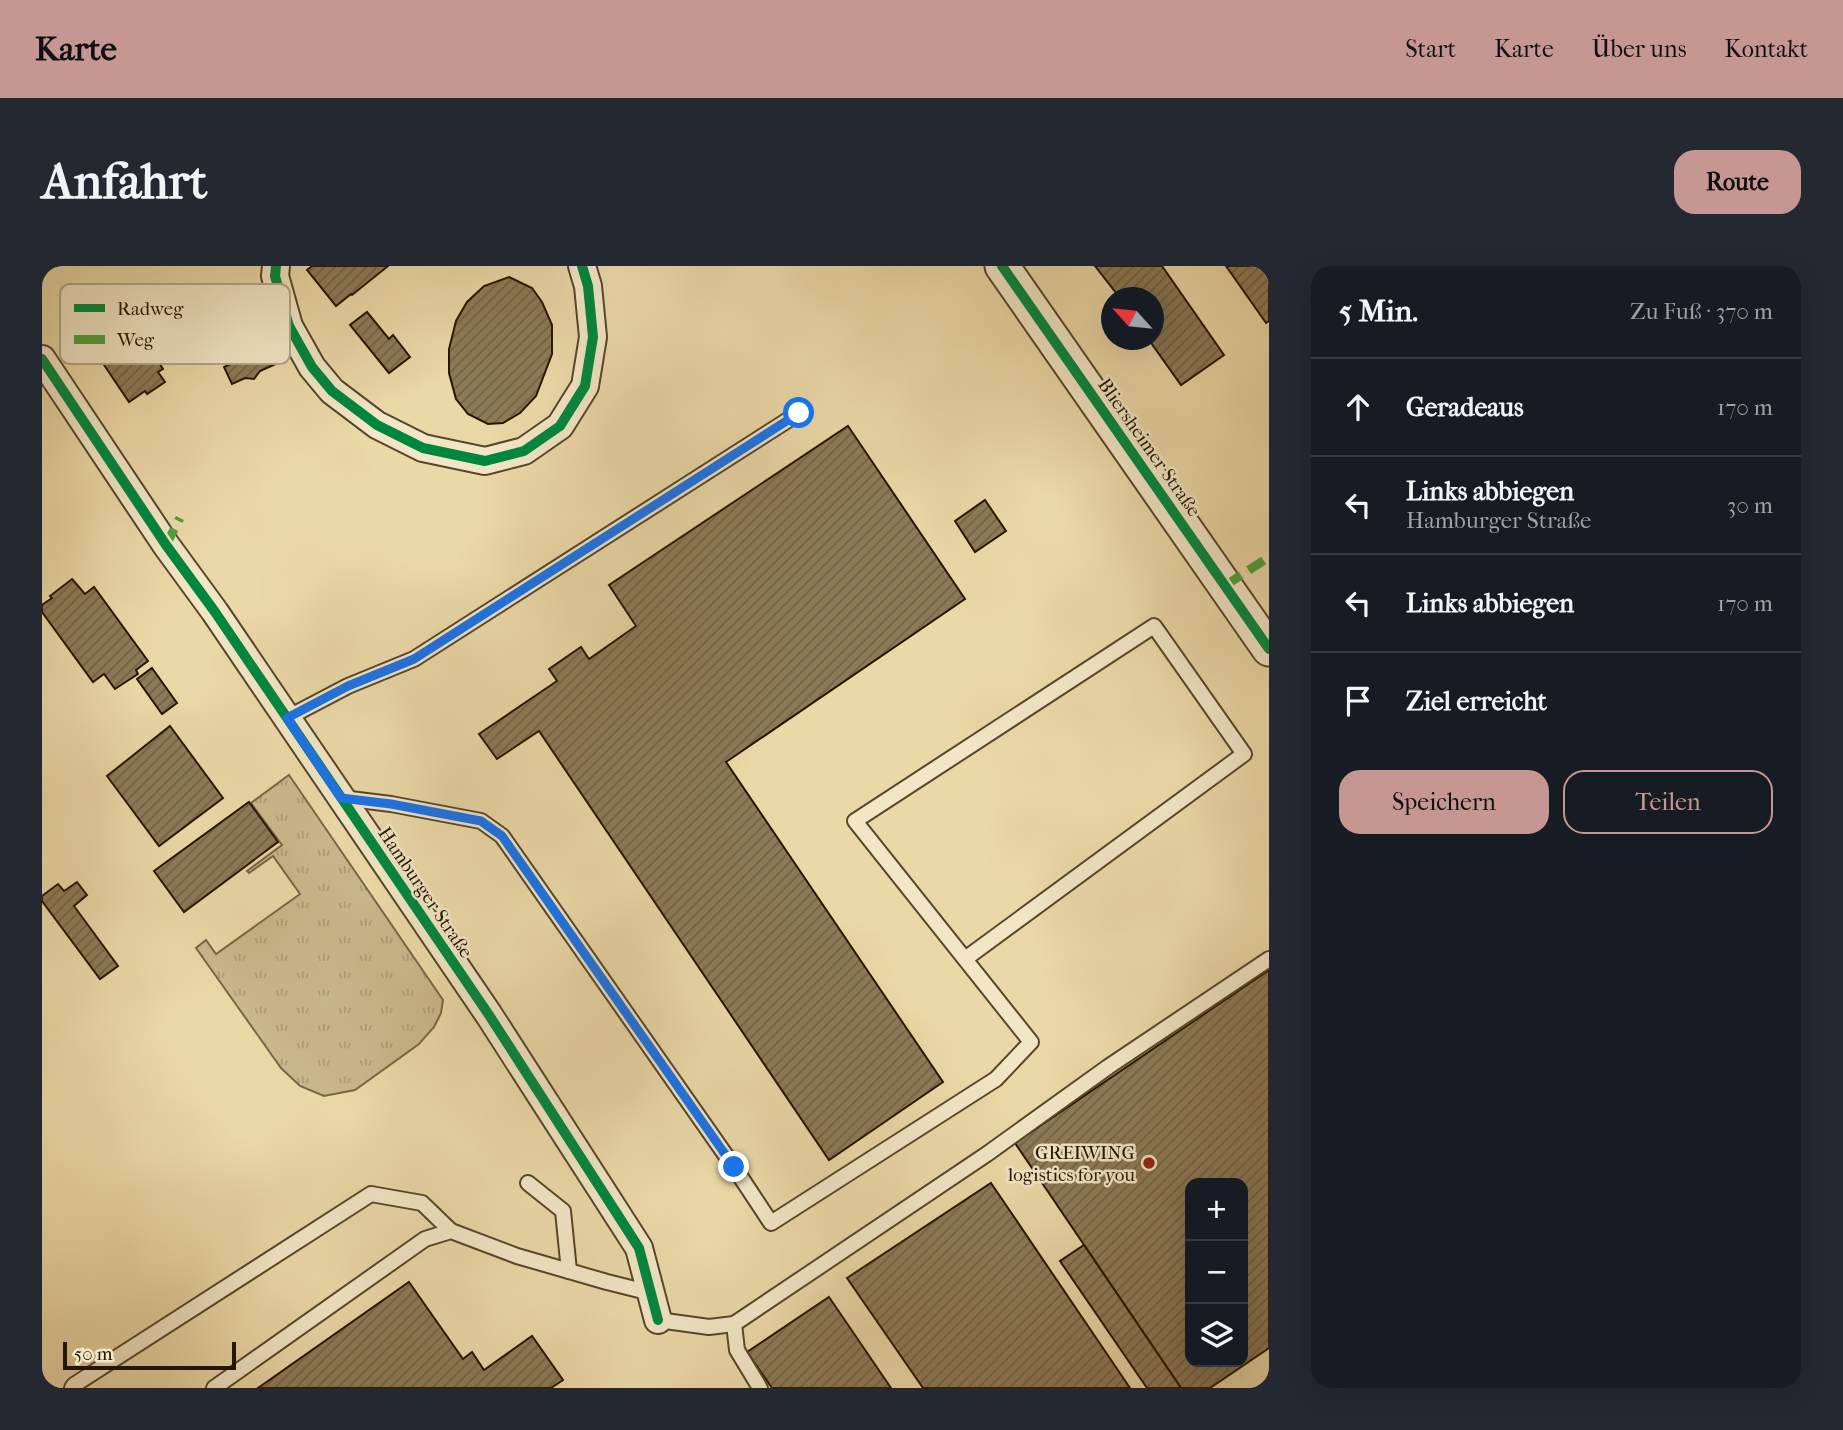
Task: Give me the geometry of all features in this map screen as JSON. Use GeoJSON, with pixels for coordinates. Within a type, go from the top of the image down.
{"type":"FeatureCollection","features":[{"type":"Feature","properties":{"kind":"street"},"geometry":{"type":"LineString","coordinates":[[276,266],[277,284]]}},
{"type":"Feature","properties":{"kind":"street"},"geometry":{"type":"LineString","coordinates":[[290,328],[312,367],[331,391],[377,425],[423,449],[485,461],[524,451],[560,426],[585,386],[593,337],[588,286],[582,266]]}},
{"type":"Feature","properties":{"kind":"street","name":"Bliersheimer Straße"},"geometry":{"type":"LineString","coordinates":[[1002,266],[1269,649]]}},
{"type":"Feature","properties":{"kind":"street","name":"Hamburger Straße"},"geometry":{"type":"LineString","coordinates":[[42,359],[166,545],[215,612],[489,1015],[639,1248],[658,1320]]}},
{"type":"Feature","properties":{"kind":"lane"},"geometry":{"type":"LineString","coordinates":[[287,718],[348,686],[414,659],[799,413]]}},
{"type":"Feature","properties":{"kind":"lane"},"geometry":{"type":"LineString","coordinates":[[341,798],[391,804],[481,821],[502,836],[771,1223],[996,1079],[1031,1042],[855,821],[1154,626],[1244,754],[965,959]]}},
{"type":"Feature","properties":{"kind":"lane"},"geometry":{"type":"LineString","coordinates":[[658,1320],[709,1327],[734,1324],[1269,959]]}},
{"type":"Feature","properties":{"kind":"lane"},"geometry":{"type":"LineString","coordinates":[[528,1183],[563,1211],[569,1271]]}},
{"type":"Feature","properties":{"kind":"lane"},"geometry":{"type":"LineString","coordinates":[[72,1388],[371,1194],[422,1203],[451,1231],[517,1256],[651,1293]]}},
{"type":"Feature","properties":{"kind":"lane"},"geometry":{"type":"LineString","coordinates":[[214,1388],[425,1239],[451,1231]]}},
{"type":"Feature","properties":{"kind":"lane"},"geometry":{"type":"LineString","coordinates":[[734,1324],[737,1350],[760,1388]]}},
{"type":"Feature","properties":{"kind":"green space"},"geometry":{"type":"Polygon","coordinates":[[[289,775],[443,1000],[441,1013],[434,1027],[419,1044],[355,1090],[324,1096],[300,1086],[281,1068],[196,948],[206,940],[216,954],[300,894],[273,856],[249,873],[247,871],[282,845],[251,803],[289,775]]]}},
{"type":"Feature","properties":{"kind":"building"},"geometry":{"type":"Polygon","coordinates":[[[312,266],[388,266],[336,306],[307,270],[312,266]]]}},
{"type":"Feature","properties":{"kind":"building"},"geometry":{"type":"Polygon","coordinates":[[[1095,266],[1162,266],[1224,355],[1181,385],[1156,350],[1164,350],[1164,287],[1111,287],[1095,266]]]}},
{"type":"Feature","properties":{"kind":"building"},"geometry":{"type":"Polygon","coordinates":[[[1226,266],[1269,266],[1269,321],[1266,323],[1226,266]]]}},
{"type":"Feature","properties":{"kind":"building"},"geometry":{"type":"Polygon","coordinates":[[[509,277],[532,288],[542,302],[552,325],[552,354],[536,396],[520,413],[503,423],[488,424],[468,414],[456,399],[449,373],[449,349],[456,321],[467,302],[484,286],[509,277]]]}},
{"type":"Feature","properties":{"kind":"building"},"geometry":{"type":"Polygon","coordinates":[[[367,312],[389,339],[393,335],[410,357],[389,373],[350,325],[367,312]]]}},
{"type":"Feature","properties":{"kind":"building"},"geometry":{"type":"Polygon","coordinates":[[[103,364],[160,364],[163,369],[158,372],[165,382],[129,402],[103,364]]]}},
{"type":"Feature","properties":{"kind":"building"},"geometry":{"type":"Polygon","coordinates":[[[231,364],[276,364],[260,371],[254,379],[245,378],[232,384],[224,367],[231,364]]]}},
{"type":"Feature","properties":{"kind":"building"},"geometry":{"type":"Polygon","coordinates":[[[848,426],[965,599],[726,762],[943,1082],[829,1160],[539,731],[497,759],[479,734],[557,681],[549,669],[581,647],[589,659],[636,626],[609,585],[848,426]]]}},
{"type":"Feature","properties":{"kind":"building"},"geometry":{"type":"Polygon","coordinates":[[[985,500],[1006,531],[975,552],[955,521],[985,500]]]}},
{"type":"Feature","properties":{"kind":"building"},"geometry":{"type":"Polygon","coordinates":[[[72,579],[85,594],[94,587],[148,661],[136,670],[138,674],[115,689],[104,674],[93,682],[42,612],[42,605],[52,598],[50,596],[72,579]]]}},
{"type":"Feature","properties":{"kind":"building"},"geometry":{"type":"Polygon","coordinates":[[[152,668],[177,703],[162,714],[137,679],[152,668]]]}},
{"type":"Feature","properties":{"kind":"building"},"geometry":{"type":"Polygon","coordinates":[[[170,726],[223,798],[159,846],[107,776],[170,726]]]}},
{"type":"Feature","properties":{"kind":"building"},"geometry":{"type":"Polygon","coordinates":[[[249,802],[278,842],[184,912],[154,871],[249,802]]]}},
{"type":"Feature","properties":{"kind":"building"},"geometry":{"type":"Polygon","coordinates":[[[77,882],[87,895],[74,906],[118,966],[100,979],[42,901],[42,896],[58,884],[64,891],[77,882]]]}},
{"type":"Feature","properties":{"kind":"building","name":"GREIWING logistics for you"},"geometry":{"type":"Polygon","coordinates":[[[1269,970],[1269,1348],[1248,1362],[1248,1178],[1185,1178],[1185,1367],[1241,1367],[1210,1388],[1181,1388],[1015,1143],[1269,970]]]}},
{"type":"Feature","properties":{"kind":"building"},"geometry":{"type":"Polygon","coordinates":[[[991,1183],[1130,1388],[923,1388],[847,1278],[991,1183]]]}},
{"type":"Feature","properties":{"kind":"building"},"geometry":{"type":"Polygon","coordinates":[[[1084,1245],[1181,1388],[1147,1388],[1060,1261],[1084,1245]]]}},
{"type":"Feature","properties":{"kind":"building"},"geometry":{"type":"Polygon","coordinates":[[[409,1282],[463,1359],[472,1352],[484,1370],[532,1336],[563,1380],[551,1388],[258,1388],[409,1282]]]}},
{"type":"Feature","properties":{"kind":"building"},"geometry":{"type":"Polygon","coordinates":[[[829,1297],[891,1388],[772,1388],[747,1352],[829,1297]]]}},
{"type":"Feature","properties":{"kind":"marked path"},"geometry":{"type":"LineString","coordinates":[[166,545],[180,518]]}},
{"type":"Feature","properties":{"kind":"marked path"},"geometry":{"type":"LineString","coordinates":[[1226,585],[1269,557]]}},
{"type":"Feature","properties":{"kind":"cycle path"},"geometry":{"type":"LineString","coordinates":[[276,266],[277,284]]}},
{"type":"Feature","properties":{"kind":"cycle path"},"geometry":{"type":"LineString","coordinates":[[290,328],[312,367],[332,391],[377,425],[423,448],[485,461],[524,451],[560,426],[585,386],[593,337],[588,286],[582,266]]}},
{"type":"Feature","properties":{"kind":"cycle path"},"geometry":{"type":"LineString","coordinates":[[1002,266],[1269,649]]}},
{"type":"Feature","properties":{"kind":"cycle path"},"geometry":{"type":"LineString","coordinates":[[42,359],[166,545],[215,612],[489,1015],[639,1248],[658,1320]]}},
{"type":"Feature","properties":{"kind":"place","name":"GREIWING logistics for you"},"geometry":{"type":"Point","coordinates":[1149,1163]}},
{"type":"Feature","properties":{"kind":"route"},"geometry":{"type":"LineString","coordinates":[[734,1167],[502,836],[481,821],[391,804],[341,798],[287,718],[348,686],[414,659],[799,413]]}}]}
